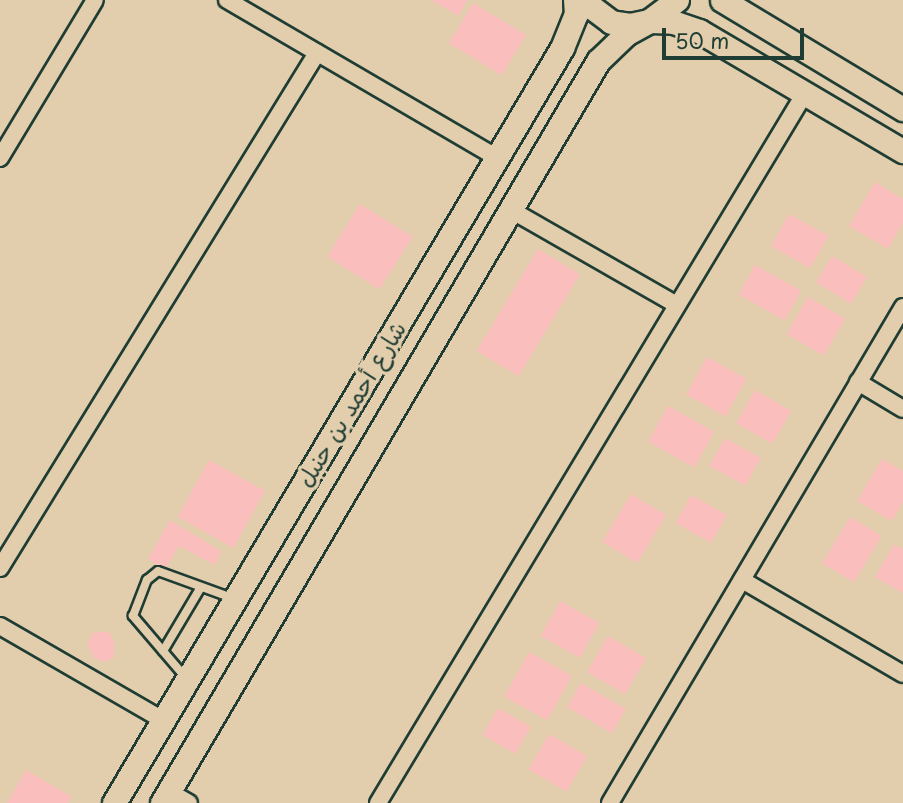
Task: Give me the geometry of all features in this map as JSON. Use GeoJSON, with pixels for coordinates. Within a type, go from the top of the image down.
{"type":"FeatureCollection","features":[{"type":"Feature","properties":{"kind":"street"},"geometry":{"type":"LineString","coordinates":[[0,158],[5,140],[95,0]]}},
{"type":"Feature","properties":{"kind":"street"},"geometry":{"type":"LineString","coordinates":[[227,0],[497,158]]}},
{"type":"Feature","properties":{"kind":"street","name":"شارع أحمد بن حنبل"},"geometry":{"type":"LineString","coordinates":[[114,803],[566,40],[575,0]]}},
{"type":"Feature","properties":{"kind":"street"},"geometry":{"type":"LineString","coordinates":[[582,0],[611,22],[673,22],[699,31],[903,152]]}},
{"type":"Feature","properties":{"kind":"street","name":"شارع أحمد بن حنبل"},"geometry":{"type":"LineString","coordinates":[[165,797],[598,61],[626,34],[649,22],[677,0]]}},
{"type":"Feature","properties":{"kind":"street"},"geometry":{"type":"LineString","coordinates":[[722,0],[903,110]]}},
{"type":"Feature","properties":{"kind":"street"},"geometry":{"type":"LineString","coordinates":[[0,568],[317,53]]}},
{"type":"Feature","properties":{"kind":"street"},"geometry":{"type":"LineString","coordinates":[[378,803],[804,93]]}},
{"type":"Feature","properties":{"kind":"street"},"geometry":{"type":"LineString","coordinates":[[511,210],[677,305]]}},
{"type":"Feature","properties":{"kind":"street"},"geometry":{"type":"LineString","coordinates":[[610,803],[903,307]]}},
{"type":"Feature","properties":{"kind":"street"},"geometry":{"type":"LineString","coordinates":[[858,382],[903,409]]}},
{"type":"Feature","properties":{"kind":"street"},"geometry":{"type":"LineString","coordinates":[[742,580],[903,674]]}},
{"type":"Feature","properties":{"kind":"street"},"geometry":{"type":"LineString","coordinates":[[0,626],[163,720]]}},
{"type":"Feature","properties":{"kind":"street"},"geometry":{"type":"LineString","coordinates":[[165,797],[189,803]]}},
{"type":"Feature","properties":{"kind":"lane"},"geometry":{"type":"LineString","coordinates":[[187,680],[133,617],[147,580],[158,571],[235,599]]}},
{"type":"Feature","properties":{"kind":"lane"},"geometry":{"type":"LineString","coordinates":[[163,651],[201,587]]}},
{"type":"Feature","properties":{"kind":"building"},"geometry":{"type":"Polygon","coordinates":[[[431,0],[467,0],[459,16],[431,0]]]}},
{"type":"Feature","properties":{"kind":"building"},"geometry":{"type":"Polygon","coordinates":[[[473,3],[526,35],[502,75],[449,43],[473,3]]]}},
{"type":"Feature","properties":{"kind":"building"},"geometry":{"type":"Polygon","coordinates":[[[875,182],[903,199],[903,223],[888,249],[849,226],[875,182]]]}},
{"type":"Feature","properties":{"kind":"building"},"geometry":{"type":"Polygon","coordinates":[[[360,204],[413,237],[380,289],[327,257],[360,204]]]}},
{"type":"Feature","properties":{"kind":"building"},"geometry":{"type":"Polygon","coordinates":[[[789,214],[828,236],[810,268],[771,246],[789,214]]]}},
{"type":"Feature","properties":{"kind":"building"},"geometry":{"type":"Polygon","coordinates":[[[538,249],[580,274],[519,376],[477,351],[538,249]]]}},
{"type":"Feature","properties":{"kind":"building"},"geometry":{"type":"Polygon","coordinates":[[[832,256],[867,277],[851,304],[816,283],[832,256]]]}},
{"type":"Feature","properties":{"kind":"building"},"geometry":{"type":"Polygon","coordinates":[[[755,265],[801,291],[785,320],[739,295],[755,265]]]}},
{"type":"Feature","properties":{"kind":"building"},"geometry":{"type":"Polygon","coordinates":[[[808,297],[845,318],[824,356],[786,334],[808,297]]]}},
{"type":"Feature","properties":{"kind":"building"},"geometry":{"type":"Polygon","coordinates":[[[707,357],[746,379],[726,416],[686,395],[707,357]]]}},
{"type":"Feature","properties":{"kind":"building"},"geometry":{"type":"Polygon","coordinates":[[[755,390],[791,411],[772,444],[736,423],[755,390]]]}},
{"type":"Feature","properties":{"kind":"building"},"geometry":{"type":"Polygon","coordinates":[[[668,406],[714,432],[694,468],[648,442],[668,406]]]}},
{"type":"Feature","properties":{"kind":"building"},"geometry":{"type":"Polygon","coordinates":[[[725,438],[761,458],[745,486],[709,466],[725,438]]]}},
{"type":"Feature","properties":{"kind":"building"},"geometry":{"type":"Polygon","coordinates":[[[882,459],[903,471],[903,502],[892,521],[857,501],[882,459]]]}},
{"type":"Feature","properties":{"kind":"building"},"geometry":{"type":"Polygon","coordinates":[[[209,460],[265,491],[233,548],[177,517],[209,460]]]}},
{"type":"Feature","properties":{"kind":"building"},"geometry":{"type":"Polygon","coordinates":[[[631,494],[666,515],[637,563],[602,542],[631,494]]]}},
{"type":"Feature","properties":{"kind":"building"},"geometry":{"type":"Polygon","coordinates":[[[691,495],[727,515],[711,543],[675,523],[691,495]]]}},
{"type":"Feature","properties":{"kind":"building"},"geometry":{"type":"Polygon","coordinates":[[[850,517],[882,536],[854,582],[822,563],[850,517]]]}},
{"type":"Feature","properties":{"kind":"building"},"geometry":{"type":"Polygon","coordinates":[[[170,520],[221,551],[215,565],[179,546],[165,569],[148,559],[170,520]]]}},
{"type":"Feature","properties":{"kind":"building"},"geometry":{"type":"Polygon","coordinates":[[[894,544],[903,549],[903,593],[875,577],[894,544]]]}},
{"type":"Feature","properties":{"kind":"building"},"geometry":{"type":"Polygon","coordinates":[[[560,601],[599,623],[580,658],[541,636],[560,601]]]}},
{"type":"Feature","properties":{"kind":"building"},"geometry":{"type":"Polygon","coordinates":[[[94,632],[109,632],[114,641],[114,657],[106,662],[94,658],[87,644],[94,632]]]}},
{"type":"Feature","properties":{"kind":"building"},"geometry":{"type":"Polygon","coordinates":[[[608,636],[646,658],[625,694],[587,672],[608,636]]]}},
{"type":"Feature","properties":{"kind":"building"},"geometry":{"type":"Polygon","coordinates":[[[529,652],[572,676],[547,720],[504,697],[529,652]]]}},
{"type":"Feature","properties":{"kind":"building"},"geometry":{"type":"Polygon","coordinates":[[[581,683],[626,709],[612,733],[567,707],[581,683]]]}},
{"type":"Feature","properties":{"kind":"building"},"geometry":{"type":"Polygon","coordinates":[[[498,708],[531,727],[515,754],[482,735],[498,708]]]}},
{"type":"Feature","properties":{"kind":"building"},"geometry":{"type":"Polygon","coordinates":[[[549,734],[587,756],[567,792],[528,770],[549,734]]]}},
{"type":"Feature","properties":{"kind":"building"},"geometry":{"type":"Polygon","coordinates":[[[26,770],[72,797],[68,803],[7,803],[26,770]]]}}]}
